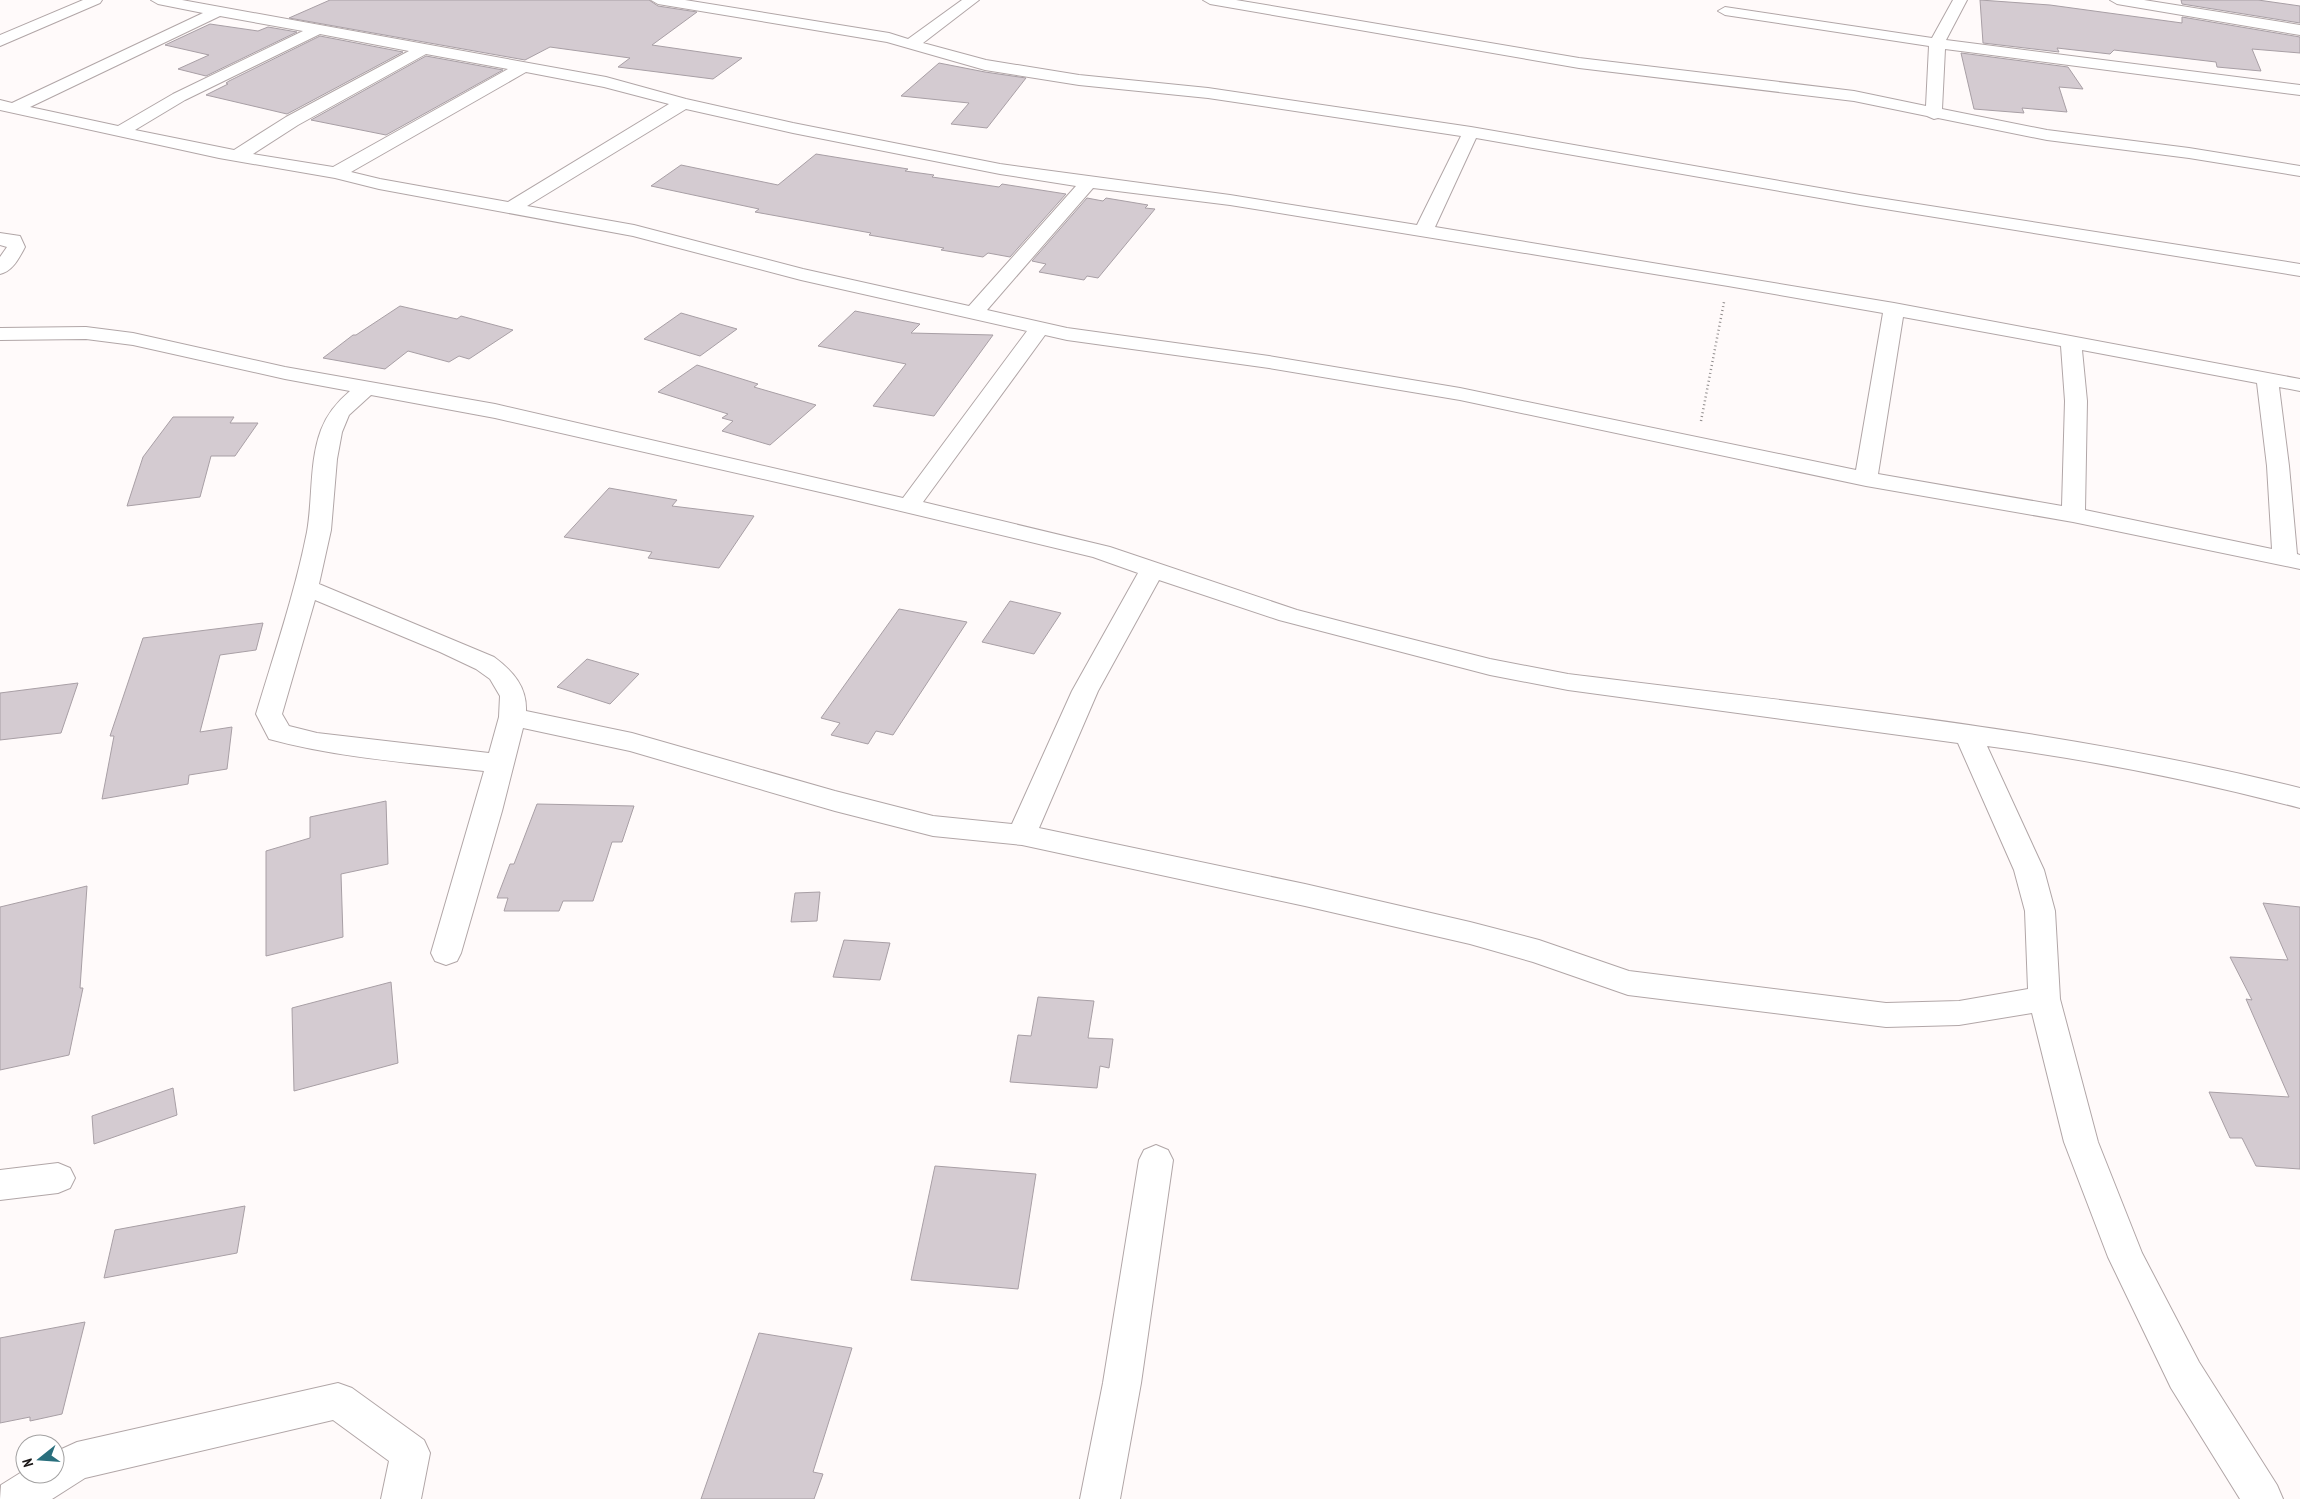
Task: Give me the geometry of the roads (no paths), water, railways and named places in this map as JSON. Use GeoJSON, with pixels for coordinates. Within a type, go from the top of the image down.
{"type":"FeatureCollection","features":[{"type":"Feature","properties":{"kind":"street"},"geometry":{"type":"LineString","coordinates":[[0,41],[95,0]]}},
{"type":"Feature","properties":{"kind":"street"},"geometry":{"type":"LineString","coordinates":[[158,0],[214,6],[319,30],[606,82],[683,102],[878,145],[1000,169],[1230,200],[1728,280],[2300,384]]}},
{"type":"Feature","properties":{"kind":"street"},"geometry":{"type":"LineString","coordinates":[[659,0],[853,32],[912,44],[985,65],[1079,80],[1228,96],[1471,132],[1860,200],[2300,270]]}},
{"type":"Feature","properties":{"kind":"street"},"geometry":{"type":"LineString","coordinates":[[912,44],[972,0]]}},
{"type":"Feature","properties":{"kind":"street"},"geometry":{"type":"LineString","coordinates":[[1210,0],[1578,63],[1854,96],[1934,114],[2047,135],[2189,153],[2300,171]]}},
{"type":"Feature","properties":{"kind":"street"},"geometry":{"type":"LineString","coordinates":[[1934,114],[1937,43],[1960,0]]}},
{"type":"Feature","properties":{"kind":"street"},"geometry":{"type":"LineString","coordinates":[[2117,0],[2300,30]]}},
{"type":"Feature","properties":{"kind":"street"},"geometry":{"type":"LineString","coordinates":[[752,16],[768,5]]}},
{"type":"Feature","properties":{"kind":"street"},"geometry":{"type":"LineString","coordinates":[[7,107],[214,6]]}},
{"type":"Feature","properties":{"kind":"street"},"geometry":{"type":"LineString","coordinates":[[1725,11],[1937,43],[2300,90]]}},
{"type":"Feature","properties":{"kind":"street"},"geometry":{"type":"LineString","coordinates":[[121,131],[179,97],[319,30]]}},
{"type":"Feature","properties":{"kind":"street"},"geometry":{"type":"LineString","coordinates":[[237,156],[292,121],[423,49]]}},
{"type":"Feature","properties":{"kind":"street"},"geometry":{"type":"LineString","coordinates":[[336,173],[523,67]]}},
{"type":"Feature","properties":{"kind":"street"},"geometry":{"type":"LineString","coordinates":[[511,208],[683,102]]}},
{"type":"Feature","properties":{"kind":"street"},"geometry":{"type":"LineString","coordinates":[[7,107],[237,156],[336,173],[378,184],[634,231],[801,274],[1067,334],[1310,369],[1450,392],[1866,478],[2073,515],[2293,560],[2278,466],[2267,378]]}},
{"type":"Feature","properties":{"kind":"street"},"geometry":{"type":"LineString","coordinates":[[1423,232],[1471,132]]}},
{"type":"Feature","properties":{"kind":"street"},"geometry":{"type":"LineString","coordinates":[[973,314],[1089,182]]}},
{"type":"Feature","properties":{"kind":"street"},"geometry":{"type":"LineString","coordinates":[[0,239],[13,240],[16,247],[10,258],[0,268]]}},
{"type":"Feature","properties":{"kind":"street"},"geometry":{"type":"LineString","coordinates":[[1866,478],[1894,309]]}},
{"type":"Feature","properties":{"kind":"street"},"geometry":{"type":"LineString","coordinates":[[909,506],[1040,328]]}},
{"type":"Feature","properties":{"kind":"street"},"geometry":{"type":"LineString","coordinates":[[0,334],[86,333],[133,339],[284,373],[495,411],[1101,552],[1288,615],[1409,648],[1490,667],[1568,682],[2045,744],[2232,782],[2300,798]]}},
{"type":"Feature","properties":{"kind":"street"},"geometry":{"type":"LineString","coordinates":[[2071,343],[2076,401],[2073,515]]}},
{"type":"Feature","properties":{"kind":"street"},"geometry":{"type":"LineString","coordinates":[[367,387],[346,406],[336,419],[329,437],[319,529],[306,587],[269,714],[279,733],[317,742],[500,764]]}},
{"type":"Feature","properties":{"kind":"street"},"geometry":{"type":"LineString","coordinates":[[1022,835],[1085,691],[1152,569]]}},
{"type":"Feature","properties":{"kind":"street"},"geometry":{"type":"LineString","coordinates":[[306,587],[449,646],[485,663],[500,674],[508,684],[513,696],[512,717],[500,764],[446,953]]}},
{"type":"Feature","properties":{"kind":"street"},"geometry":{"type":"LineString","coordinates":[[512,717],[632,742],[835,801],[933,826],[1022,835],[1305,895],[1460,931],[1539,952],[1628,983],[1886,1015],[1959,1013],[2044,999]]}},
{"type":"Feature","properties":{"kind":"street"},"geometry":{"type":"LineString","coordinates":[[1968,735],[1992,782],[2029,870],[2040,911],[2044,999],[2081,1142],[2126,1257],[2185,1375],[2264,1499]]}},
{"type":"Feature","properties":{"kind":"street"},"geometry":{"type":"LineString","coordinates":[[1100,1499],[1122,1383],[1156,1160]]}},
{"type":"Feature","properties":{"kind":"street"},"geometry":{"type":"LineString","coordinates":[[0,1185],[58,1178]]}},
{"type":"Feature","properties":{"kind":"street"},"geometry":{"type":"LineString","coordinates":[[15,1499],[77,1461],[338,1401],[410,1453],[401,1499]]}}]}
